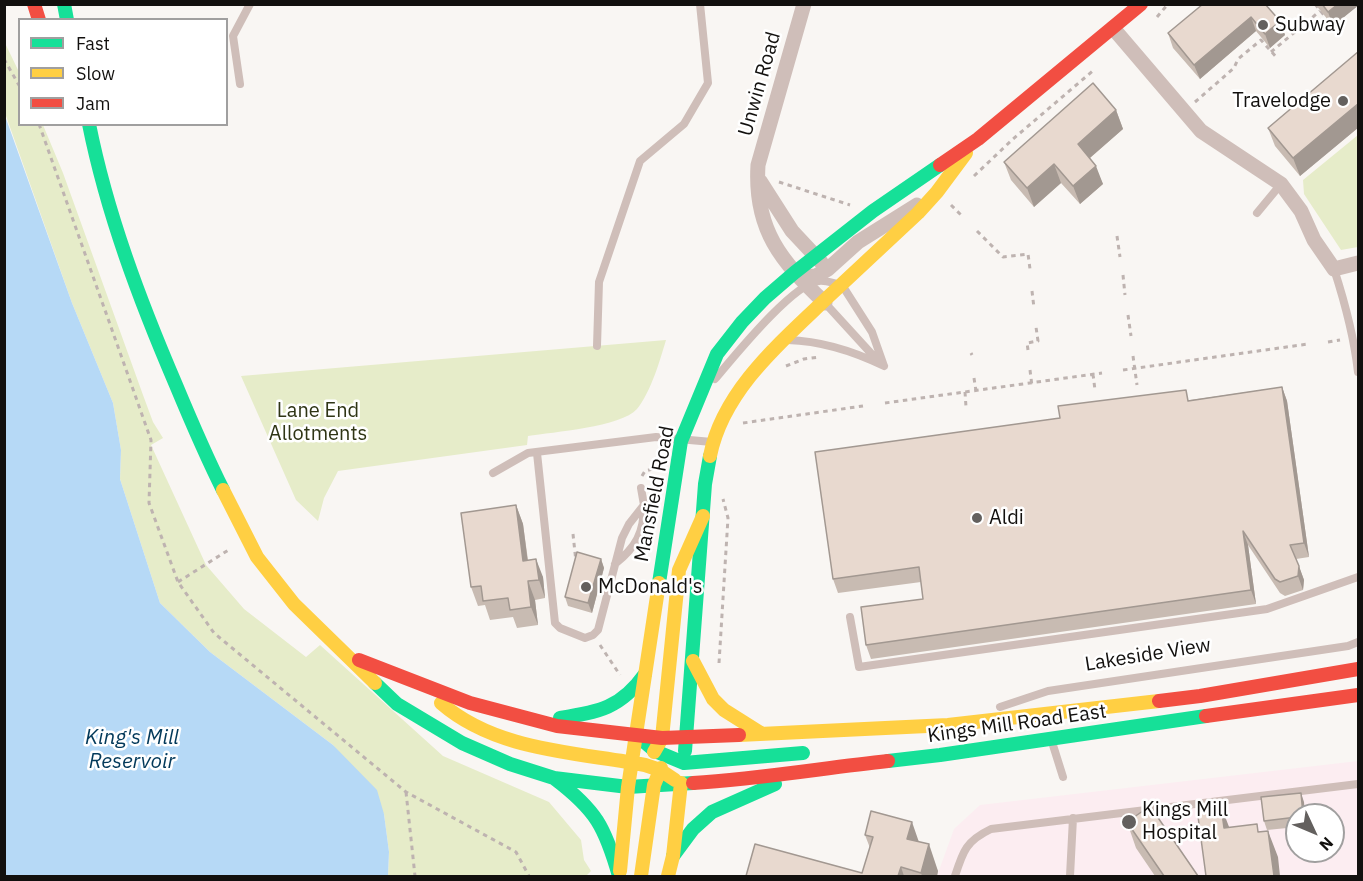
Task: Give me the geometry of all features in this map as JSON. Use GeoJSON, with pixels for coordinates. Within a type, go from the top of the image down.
{"type":"FeatureCollection","features":[{"type":"Feature","properties":{"kind":"main road","name":"Mansfield Road"},"geometry":{"type":"LineString","coordinates":[[638,763],[636,735],[681,441],[717,354],[742,322],[794,273],[873,212],[978,139],[1141,4]]}},
{"type":"Feature","properties":{"kind":"main road"},"geometry":{"type":"LineString","coordinates":[[83,126],[95,154]]}},
{"type":"Feature","properties":{"kind":"main road"},"geometry":{"type":"LineString","coordinates":[[89,126],[95,154],[135,285],[208,460],[257,557],[294,604],[397,704],[462,743],[510,764],[554,778],[582,798],[604,826],[619,876]]}},
{"type":"Feature","properties":{"kind":"main road","name":"Mansfield Road"},"geometry":{"type":"LineString","coordinates":[[668,876],[673,856],[687,738],[705,484],[713,442],[736,395],[750,376],[783,340],[825,303],[918,213],[942,197],[978,139]]}},
{"type":"Feature","properties":{"kind":"main road"},"geometry":{"type":"LineString","coordinates":[[619,876],[628,787],[638,763],[658,744],[679,570],[703,516]]}},
{"type":"Feature","properties":{"kind":"main road","name":"Kings Mill Road East"},"geometry":{"type":"LineString","coordinates":[[351,658],[470,703],[557,726],[636,735],[658,744],[687,738],[948,724],[1200,696],[1359,669]]}},
{"type":"Feature","properties":{"kind":"main road"},"geometry":{"type":"LineString","coordinates":[[693,661],[713,699],[724,710],[762,734]]}},
{"type":"Feature","properties":{"kind":"main road"},"geometry":{"type":"LineString","coordinates":[[538,722],[604,711],[632,692],[645,674]]}},
{"type":"Feature","properties":{"kind":"main road"},"geometry":{"type":"LineString","coordinates":[[415,681],[459,718],[496,734],[534,745],[638,763],[660,770],[681,783]]}},
{"type":"Feature","properties":{"kind":"main road","name":"Kings Mill Road East"},"geometry":{"type":"LineString","coordinates":[[554,778],[628,787],[731,781],[804,770],[940,755],[1359,696]]}},
{"type":"Feature","properties":{"kind":"main road"},"geometry":{"type":"LineString","coordinates":[[641,876],[654,785],[668,758],[687,738]]}},
{"type":"Feature","properties":{"kind":"main road"},"geometry":{"type":"LineString","coordinates":[[658,744],[668,758],[684,763],[822,751]]}},
{"type":"Feature","properties":{"kind":"main road"},"geometry":{"type":"LineString","coordinates":[[899,747],[940,755]]}},
{"type":"Feature","properties":{"kind":"main road"},"geometry":{"type":"LineString","coordinates":[[673,856],[693,829],[712,812],[804,770]]}},
{"type":"Feature","properties":{"kind":"street","name":"Unwin Road"},"geometry":{"type":"LineString","coordinates":[[804,4],[758,165],[758,176],[761,212],[771,241],[794,273],[825,303]]}},
{"type":"Feature","properties":{"kind":"street"},"geometry":{"type":"LineString","coordinates":[[1113,28],[1201,131],[1281,184],[1301,211],[1314,240],[1334,268],[1359,263]]}},
{"type":"Feature","properties":{"kind":"street"},"geometry":{"type":"LineString","coordinates":[[758,176],[792,231],[842,285]]}},
{"type":"Feature","properties":{"kind":"street"},"geometry":{"type":"LineString","coordinates":[[794,273],[806,277],[816,276],[828,270],[858,242],[942,197]]}},
{"type":"Feature","properties":{"kind":"lane"},"geometry":{"type":"LineString","coordinates":[[240,84],[233,36],[250,4]]}},
{"type":"Feature","properties":{"kind":"lane"},"geometry":{"type":"LineString","coordinates":[[597,346],[598,282],[640,162],[684,124],[708,83],[700,4]]}},
{"type":"Feature","properties":{"kind":"lane"},"geometry":{"type":"LineString","coordinates":[[1257,213],[1281,184]]}},
{"type":"Feature","properties":{"kind":"lane"},"geometry":{"type":"LineString","coordinates":[[1334,268],[1352,330],[1359,372]]}},
{"type":"Feature","properties":{"kind":"lane"},"geometry":{"type":"LineString","coordinates":[[698,398],[766,320],[807,285],[819,281],[842,285],[872,332],[884,366]]}},
{"type":"Feature","properties":{"kind":"lane"},"geometry":{"type":"LineString","coordinates":[[825,303],[884,366]]}},
{"type":"Feature","properties":{"kind":"lane"},"geometry":{"type":"LineString","coordinates":[[783,340],[836,346],[884,366]]}},
{"type":"Feature","properties":{"kind":"lane"},"geometry":{"type":"LineString","coordinates":[[494,473],[528,453],[656,437],[681,441],[713,442]]}},
{"type":"Feature","properties":{"kind":"lane"},"geometry":{"type":"LineString","coordinates":[[537,453],[555,623],[560,628],[585,638],[598,630],[622,538],[629,524],[644,505]]}},
{"type":"Feature","properties":{"kind":"lane"},"geometry":{"type":"LineString","coordinates":[[615,564],[633,549],[644,520],[642,488]]}},
{"type":"Feature","properties":{"kind":"lane"},"geometry":{"type":"LineString","coordinates":[[849,618],[859,667],[1267,609],[1359,577]]}},
{"type":"Feature","properties":{"kind":"lane","name":"Lakeside View"},"geometry":{"type":"LineString","coordinates":[[948,724],[1048,691],[1348,646],[1359,642]]}},
{"type":"Feature","properties":{"kind":"lane"},"geometry":{"type":"LineString","coordinates":[[1050,738],[1063,777]]}},
{"type":"Feature","properties":{"kind":"lane"},"geometry":{"type":"LineString","coordinates":[[955,876],[966,847],[976,836],[991,829],[1359,784]]}},
{"type":"Feature","properties":{"kind":"lane"},"geometry":{"type":"LineString","coordinates":[[1070,876],[1073,818]]}},
{"type":"Feature","properties":{"kind":"path"},"geometry":{"type":"LineString","coordinates":[[1157,17],[1168,4]]}},
{"type":"Feature","properties":{"kind":"path"},"geometry":{"type":"LineString","coordinates":[[1315,4],[1332,25]]}},
{"type":"Feature","properties":{"kind":"path"},"geometry":{"type":"LineString","coordinates":[[1271,52],[1320,11]]}},
{"type":"Feature","properties":{"kind":"path"},"geometry":{"type":"LineString","coordinates":[[1184,110],[1234,68],[1238,59],[1261,40],[1278,59]]}},
{"type":"Feature","properties":{"kind":"path"},"geometry":{"type":"LineString","coordinates":[[4,59],[18,84]]}},
{"type":"Feature","properties":{"kind":"path"},"geometry":{"type":"LineString","coordinates":[[972,178],[1013,139],[1098,66]]}},
{"type":"Feature","properties":{"kind":"path"},"geometry":{"type":"LineString","coordinates":[[758,176],[873,212]]}},
{"type":"Feature","properties":{"kind":"path"},"geometry":{"type":"LineString","coordinates":[[942,197],[962,216]]}},
{"type":"Feature","properties":{"kind":"path"},"geometry":{"type":"LineString","coordinates":[[977,231],[1003,257],[1028,254],[1030,269]]}},
{"type":"Feature","properties":{"kind":"path"},"geometry":{"type":"LineString","coordinates":[[1117,236],[1120,257]]}},
{"type":"Feature","properties":{"kind":"path"},"geometry":{"type":"LineString","coordinates":[[1123,275],[1125,295]]}},
{"type":"Feature","properties":{"kind":"path"},"geometry":{"type":"LineString","coordinates":[[1032,291],[1034,308]]}},
{"type":"Feature","properties":{"kind":"path"},"geometry":{"type":"LineString","coordinates":[[1128,315],[1131,336]]}},
{"type":"Feature","properties":{"kind":"path"},"geometry":{"type":"LineString","coordinates":[[1028,350],[1027,343],[1038,341],[1036,327]]}},
{"type":"Feature","properties":{"kind":"path"},"geometry":{"type":"LineString","coordinates":[[1328,342],[1345,339]]}},
{"type":"Feature","properties":{"kind":"path"},"geometry":{"type":"LineString","coordinates":[[1123,370],[1308,344]]}},
{"type":"Feature","properties":{"kind":"path"},"geometry":{"type":"LineString","coordinates":[[1133,356],[1137,385]]}},
{"type":"Feature","properties":{"kind":"path"},"geometry":{"type":"LineString","coordinates":[[781,370],[804,358],[823,358]]}},
{"type":"Feature","properties":{"kind":"path"},"geometry":{"type":"LineString","coordinates":[[1030,370],[1032,385]]}},
{"type":"Feature","properties":{"kind":"path"},"geometry":{"type":"LineString","coordinates":[[885,403],[1032,385],[1102,373]]}},
{"type":"Feature","properties":{"kind":"path"},"geometry":{"type":"LineString","coordinates":[[1093,375],[1095,390]]}},
{"type":"Feature","properties":{"kind":"path"},"geometry":{"type":"LineString","coordinates":[[974,378],[976,391]]}},
{"type":"Feature","properties":{"kind":"path"},"geometry":{"type":"LineString","coordinates":[[965,392],[966,407]]}},
{"type":"Feature","properties":{"kind":"path"},"geometry":{"type":"LineString","coordinates":[[744,415],[740,423],[863,406]]}},
{"type":"Feature","properties":{"kind":"path"},"geometry":{"type":"LineString","coordinates":[[641,478],[645,471],[664,467]]}},
{"type":"Feature","properties":{"kind":"path"},"geometry":{"type":"LineString","coordinates":[[719,669],[728,518],[722,494]]}},
{"type":"Feature","properties":{"kind":"path"},"geometry":{"type":"LineString","coordinates":[[573,534],[576,566]]}},
{"type":"Feature","properties":{"kind":"path"},"geometry":{"type":"LineString","coordinates":[[178,582],[247,538]]}},
{"type":"Feature","properties":{"kind":"path"},"geometry":{"type":"LineString","coordinates":[[597,641],[626,682]]}},
{"type":"Feature","properties":{"kind":"path"},"geometry":{"type":"LineString","coordinates":[[406,792],[415,876]]}},
{"type":"Feature","properties":{"kind":"shaded area","name":"Kings Mill Hospital"},"geometry":{"type":"Polygon","coordinates":[[[1358,761],[1358,876],[937,876],[954,829],[980,805],[1358,761]]]}},
{"type":"Feature","properties":{"kind":"green space"},"geometry":{"type":"Polygon","coordinates":[[[4,41],[18,70],[18,126],[43,126],[63,173],[153,422],[163,438],[151,445],[206,565],[244,609],[306,657],[320,645],[443,756],[549,802],[581,840],[584,860],[591,871],[586,876],[388,876],[389,852],[384,814],[333,745],[210,652],[160,603],[120,479],[121,450],[113,403],[72,303],[5,113],[4,41]]]}},
{"type":"Feature","properties":{"kind":"green space"},"geometry":{"type":"Polygon","coordinates":[[[1358,135],[1358,247],[1341,250],[1304,194],[1303,180],[1358,135]]]}},
{"type":"Feature","properties":{"kind":"green space","name":"Lane End Allotments"},"geometry":{"type":"Polygon","coordinates":[[[666,340],[647,394],[637,409],[629,415],[586,428],[528,436],[527,445],[338,471],[324,498],[318,521],[296,500],[241,376],[666,340]]]}},
{"type":"Feature","properties":{"kind":"water","name":"King's Mill Reservoir"},"geometry":{"type":"Polygon","coordinates":[[[4,113],[72,303],[113,403],[121,450],[120,479],[160,603],[210,652],[333,745],[377,790],[384,814],[389,852],[388,876],[5,876],[4,113]]]}},
{"type":"Feature","properties":{"kind":"building"},"geometry":{"type":"Polygon","coordinates":[[[1203,4],[1265,4],[1280,21],[1265,34],[1251,17],[1194,65],[1168,33],[1203,4]]]}},
{"type":"Feature","properties":{"kind":"building"},"geometry":{"type":"Polygon","coordinates":[[[1322,4],[1338,4],[1328,12],[1322,4]]]}},
{"type":"Feature","properties":{"kind":"building"},"geometry":{"type":"Polygon","coordinates":[[[1359,51],[1359,103],[1293,158],[1268,128],[1359,51]]]}},
{"type":"Feature","properties":{"kind":"building"},"geometry":{"type":"Polygon","coordinates":[[[1093,83],[1116,110],[1078,144],[1096,166],[1073,186],[1054,164],[1027,188],[1004,162],[1093,83]]]}},
{"type":"Feature","properties":{"kind":"building"},"geometry":{"type":"Polygon","coordinates":[[[1282,387],[1304,543],[1290,545],[1299,566],[1298,576],[1280,582],[1275,579],[1243,531],[1251,590],[866,645],[861,607],[923,599],[919,567],[833,579],[815,452],[1060,418],[1058,406],[1186,390],[1188,401],[1282,387]]]}},
{"type":"Feature","properties":{"kind":"building"},"geometry":{"type":"Polygon","coordinates":[[[516,505],[523,561],[536,559],[539,580],[528,581],[531,607],[510,610],[508,598],[483,601],[481,586],[471,587],[461,513],[516,505]]]}},
{"type":"Feature","properties":{"kind":"building","name":"McDonald's"},"geometry":{"type":"Polygon","coordinates":[[[577,552],[601,559],[588,603],[565,597],[577,552]]]}},
{"type":"Feature","properties":{"kind":"building"},"geometry":{"type":"Polygon","coordinates":[[[1301,793],[1302,803],[1285,803],[1285,818],[1264,821],[1261,797],[1301,793]]]}},
{"type":"Feature","properties":{"kind":"building"},"geometry":{"type":"Polygon","coordinates":[[[1150,806],[1198,876],[1164,876],[1127,822],[1150,806]]]}},
{"type":"Feature","properties":{"kind":"building"},"geometry":{"type":"Polygon","coordinates":[[[1221,806],[1224,828],[1257,824],[1258,832],[1268,831],[1274,876],[1206,876],[1197,809],[1221,806]]]}},
{"type":"Feature","properties":{"kind":"building"},"geometry":{"type":"Polygon","coordinates":[[[871,811],[912,822],[907,839],[929,844],[921,873],[901,867],[898,876],[746,876],[755,844],[862,873],[873,837],[865,835],[871,811]]]}},
{"type":"Feature","properties":{"kind":"traffic: fast"},"geometry":{"type":"LineString","coordinates":[[64,4],[67,18]]}},
{"type":"Feature","properties":{"kind":"traffic: fast"},"geometry":{"type":"LineString","coordinates":[[89,126],[105,191],[137,289],[187,412],[223,490]]}},
{"type":"Feature","properties":{"kind":"traffic: fast"},"geometry":{"type":"LineString","coordinates":[[659,583],[681,441],[717,354],[742,322],[794,273],[873,211],[940,165]]}},
{"type":"Feature","properties":{"kind":"traffic: fast"},"geometry":{"type":"LineString","coordinates":[[685,751],[705,484],[710,456]]}},
{"type":"Feature","properties":{"kind":"traffic: fast"},"geometry":{"type":"LineString","coordinates":[[560,718],[608,707],[627,694],[645,674]]}},
{"type":"Feature","properties":{"kind":"traffic: fast"},"geometry":{"type":"LineString","coordinates":[[375,683],[397,704],[462,743],[510,764],[554,778],[628,787],[693,783]]}},
{"type":"Feature","properties":{"kind":"traffic: fast"},"geometry":{"type":"LineString","coordinates":[[888,761],[1206,716]]}},
{"type":"Feature","properties":{"kind":"traffic: fast"},"geometry":{"type":"LineString","coordinates":[[636,735],[655,751],[684,763],[803,753]]}},
{"type":"Feature","properties":{"kind":"traffic: fast"},"geometry":{"type":"LineString","coordinates":[[555,779],[590,810],[609,845],[619,876]]}},
{"type":"Feature","properties":{"kind":"traffic: fast"},"geometry":{"type":"LineString","coordinates":[[673,856],[693,829],[712,812],[775,784]]}},
{"type":"Feature","properties":{"kind":"traffic: slow"},"geometry":{"type":"LineString","coordinates":[[710,456],[727,410],[757,368],[792,331],[918,213],[966,153]]}},
{"type":"Feature","properties":{"kind":"traffic: slow"},"geometry":{"type":"LineString","coordinates":[[223,490],[257,557],[294,604],[375,683]]}},
{"type":"Feature","properties":{"kind":"traffic: slow"},"geometry":{"type":"LineString","coordinates":[[654,752],[662,738],[679,570],[703,516]]}},
{"type":"Feature","properties":{"kind":"traffic: slow"},"geometry":{"type":"LineString","coordinates":[[620,871],[628,787],[659,583]]}},
{"type":"Feature","properties":{"kind":"traffic: slow"},"geometry":{"type":"LineString","coordinates":[[693,661],[713,699],[724,710],[762,734]]}},
{"type":"Feature","properties":{"kind":"traffic: slow"},"geometry":{"type":"LineString","coordinates":[[739,735],[948,725],[1159,701]]}},
{"type":"Feature","properties":{"kind":"traffic: slow"},"geometry":{"type":"LineString","coordinates":[[441,703],[463,719],[486,731],[512,740],[538,747],[645,765],[660,770],[675,780]]}},
{"type":"Feature","properties":{"kind":"traffic: slow"},"geometry":{"type":"LineString","coordinates":[[641,876],[654,785],[661,768]]}},
{"type":"Feature","properties":{"kind":"traffic: slow"},"geometry":{"type":"LineString","coordinates":[[668,876],[673,856],[681,783]]}},
{"type":"Feature","properties":{"kind":"traffic: jam"},"geometry":{"type":"LineString","coordinates":[[34,4],[38,18]]}},
{"type":"Feature","properties":{"kind":"traffic: jam"},"geometry":{"type":"LineString","coordinates":[[940,165],[978,139],[1141,4]]}},
{"type":"Feature","properties":{"kind":"traffic: jam"},"geometry":{"type":"LineString","coordinates":[[359,660],[470,703],[557,726],[662,738],[739,735]]}},
{"type":"Feature","properties":{"kind":"traffic: jam"},"geometry":{"type":"LineString","coordinates":[[1159,701],[1358,669]]}},
{"type":"Feature","properties":{"kind":"traffic: jam"},"geometry":{"type":"LineString","coordinates":[[1206,716],[1358,695]]}},
{"type":"Feature","properties":{"kind":"traffic: jam"},"geometry":{"type":"LineString","coordinates":[[693,783],[888,761]]}},
{"type":"Feature","properties":{"kind":"place","name":"Subway"},"geometry":{"type":"Point","coordinates":[1263,25]}},
{"type":"Feature","properties":{"kind":"place","name":"Travelodge"},"geometry":{"type":"Point","coordinates":[1343,101]}},
{"type":"Feature","properties":{"kind":"place","name":"Aldi"},"geometry":{"type":"Point","coordinates":[977,518]}},
{"type":"Feature","properties":{"kind":"place","name":"McDonald's"},"geometry":{"type":"Point","coordinates":[586,587]}},
{"type":"Feature","properties":{"kind":"place","name":"Kings Mill Hospital"},"geometry":{"type":"Point","coordinates":[1129,822]}}]}
